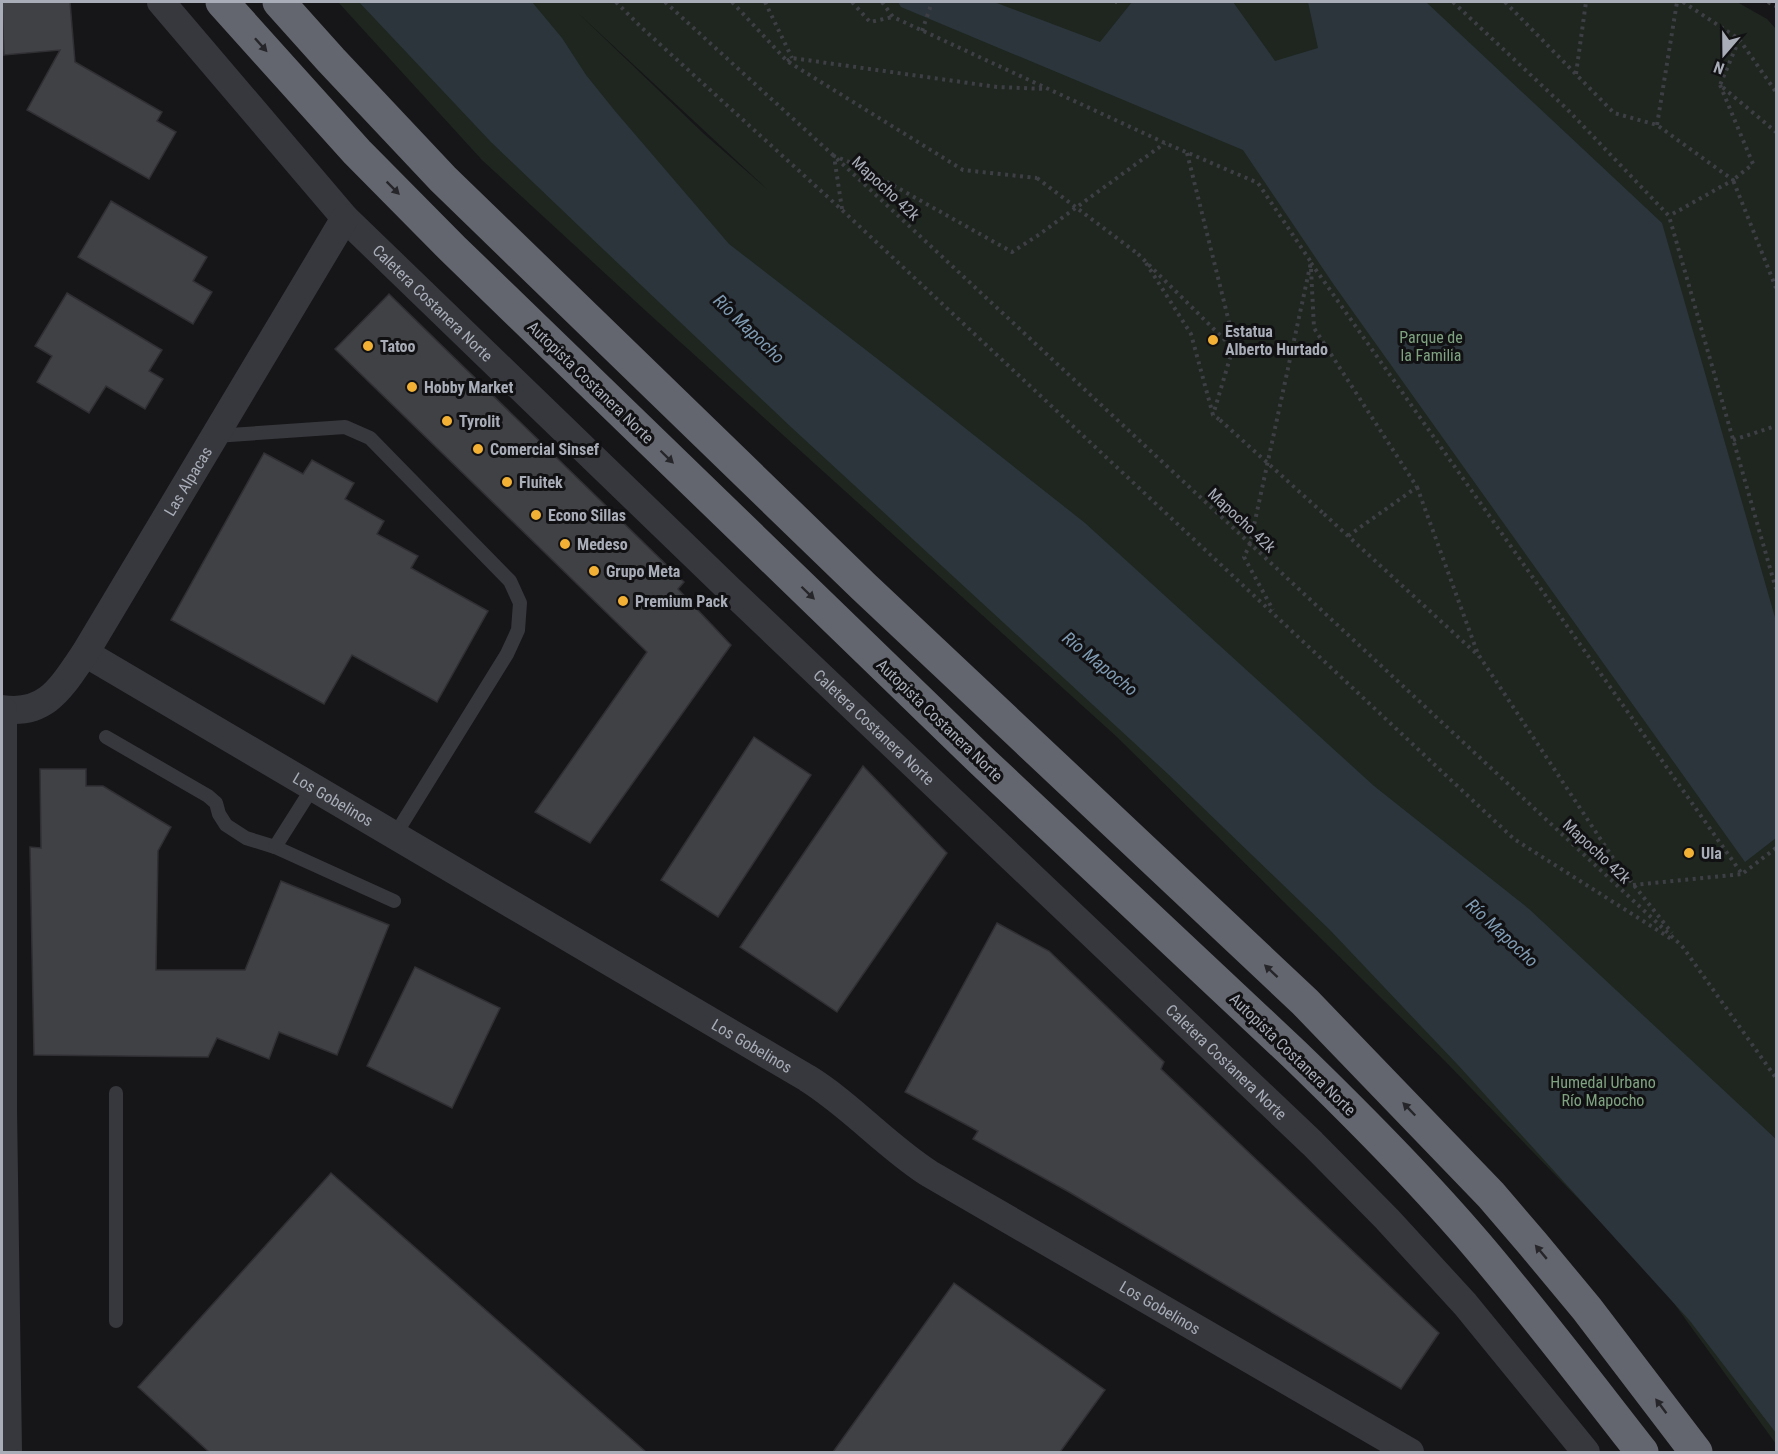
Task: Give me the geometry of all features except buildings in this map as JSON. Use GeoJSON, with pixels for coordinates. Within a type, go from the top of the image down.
{"type":"FeatureCollection","features":[{"type":"Feature","properties":{"kind":"highway","name":"Autopista Costanera Norte"},"geometry":{"type":"LineString","coordinates":[[222,2],[357,152],[453,249],[984,763],[1286,1046],[1357,1116],[1476,1244],[1642,1452]]}},
{"type":"Feature","properties":{"kind":"highway"},"geometry":{"type":"LineString","coordinates":[[279,2],[451,187],[864,587],[1330,1028],[1483,1187],[1533,1244],[1587,1309],[1696,1452]]}},
{"type":"Feature","properties":{"kind":"street","name":"Caletera Costanera Norte"},"geometry":{"type":"LineString","coordinates":[[161,2],[345,218],[729,589],[1312,1143],[1387,1219],[1466,1304],[1586,1452]]}},
{"type":"Feature","properties":{"kind":"street","name":"Las Alpacas"},"geometry":{"type":"LineString","coordinates":[[2,710],[27,710],[48,700],[63,685],[85,653],[345,218]]}},
{"type":"Feature","properties":{"kind":"street","name":"Los Gobelinos"},"geometry":{"type":"LineString","coordinates":[[85,653],[816,1083],[839,1100],[898,1152],[930,1174],[1410,1452]]}},
{"type":"Feature","properties":{"kind":"street"},"geometry":{"type":"LineString","coordinates":[[2,710],[3,1110],[8,1452]]}},
{"type":"Feature","properties":{"kind":"lane"},"geometry":{"type":"LineString","coordinates":[[214,436],[345,427],[370,438],[510,581],[520,603],[518,630],[507,654],[395,836]]}},
{"type":"Feature","properties":{"kind":"lane"},"geometry":{"type":"LineString","coordinates":[[106,737],[208,796],[216,803],[219,814],[226,825],[246,838],[275,847],[394,901]]}},
{"type":"Feature","properties":{"kind":"lane"},"geometry":{"type":"LineString","coordinates":[[275,847],[313,787]]}},
{"type":"Feature","properties":{"kind":"lane"},"geometry":{"type":"LineString","coordinates":[[116,1094],[116,1321]]}},
{"type":"Feature","properties":{"kind":"path"},"geometry":{"type":"LineString","coordinates":[[616,2],[842,210],[1514,839],[1682,946]]}},
{"type":"Feature","properties":{"kind":"path","name":"Mapocho 42k"},"geometry":{"type":"LineString","coordinates":[[665,2],[834,156],[1682,946],[1776,1078]]}},
{"type":"Feature","properties":{"kind":"path"},"geometry":{"type":"LineString","coordinates":[[732,2],[787,61],[963,170],[1037,178],[1140,255],[1233,348]]}},
{"type":"Feature","properties":{"kind":"path"},"geometry":{"type":"LineString","coordinates":[[765,2],[792,58]]}},
{"type":"Feature","properties":{"kind":"path"},"geometry":{"type":"LineString","coordinates":[[852,2],[870,22],[893,17]]}},
{"type":"Feature","properties":{"kind":"path"},"geometry":{"type":"LineString","coordinates":[[882,2],[893,17],[922,31],[1165,143],[1258,183],[1311,262],[1742,874]]}},
{"type":"Feature","properties":{"kind":"path"},"geometry":{"type":"LineString","coordinates":[[922,31],[932,2]]}},
{"type":"Feature","properties":{"kind":"path"},"geometry":{"type":"LineString","coordinates":[[1453,2],[1567,109],[1669,216],[1776,589]]}},
{"type":"Feature","properties":{"kind":"path"},"geometry":{"type":"LineString","coordinates":[[1505,2],[1614,113],[1657,125],[1733,180],[1776,288]]}},
{"type":"Feature","properties":{"kind":"path"},"geometry":{"type":"LineString","coordinates":[[1576,75],[1586,2]]}},
{"type":"Feature","properties":{"kind":"path"},"geometry":{"type":"LineString","coordinates":[[1657,125],[1677,2]]}},
{"type":"Feature","properties":{"kind":"path"},"geometry":{"type":"LineString","coordinates":[[1683,2],[1737,38],[1776,92]]}},
{"type":"Feature","properties":{"kind":"path"},"geometry":{"type":"LineString","coordinates":[[1768,2],[1776,6]]}},
{"type":"Feature","properties":{"kind":"path"},"geometry":{"type":"LineString","coordinates":[[1669,216],[1733,180],[1753,164],[1720,85],[1737,38]]}},
{"type":"Feature","properties":{"kind":"path"},"geometry":{"type":"LineString","coordinates":[[787,61],[792,58],[998,87],[1050,89]]}},
{"type":"Feature","properties":{"kind":"path"},"geometry":{"type":"LineString","coordinates":[[1720,85],[1776,132]]}},
{"type":"Feature","properties":{"kind":"path"},"geometry":{"type":"LineString","coordinates":[[834,156],[856,165],[1012,252],[1165,143]]}},
{"type":"Feature","properties":{"kind":"path"},"geometry":{"type":"LineString","coordinates":[[1187,152],[1233,338],[1233,348],[1214,415]]}},
{"type":"Feature","properties":{"kind":"path"},"geometry":{"type":"LineString","coordinates":[[834,156],[842,210]]}},
{"type":"Feature","properties":{"kind":"path"},"geometry":{"type":"LineString","coordinates":[[1140,255],[1191,334],[1214,415],[1480,657]]}},
{"type":"Feature","properties":{"kind":"path"},"geometry":{"type":"LineString","coordinates":[[1276,615],[1244,557],[1250,544],[1311,262]]}},
{"type":"Feature","properties":{"kind":"path"},"geometry":{"type":"LineString","coordinates":[[1311,262],[1314,328],[1417,487],[1480,657],[1617,864],[1682,946]]}},
{"type":"Feature","properties":{"kind":"path"},"geometry":{"type":"LineString","coordinates":[[1733,440],[1776,426]]}},
{"type":"Feature","properties":{"kind":"path"},"geometry":{"type":"LineString","coordinates":[[1348,536],[1417,487]]}},
{"type":"Feature","properties":{"kind":"path"},"geometry":{"type":"LineString","coordinates":[[1632,885],[1742,874],[1776,848]]}},
{"type":"Feature","properties":{"kind":"green space","name":"Parque de la Familia"},"geometry":{"type":"Polygon","coordinates":[[[338,2],[1737,2],[1767,19],[1776,29],[1776,1139],[1756,1121],[1776,1144],[1776,1444],[1657,1280],[1444,1060],[1117,737],[482,160],[338,2]],[[577,12],[703,133],[768,190],[577,12]]]}},
{"type":"Feature","properties":{"kind":"water","name":"Humedal Urbano Río Mapocho"},"geometry":{"type":"Polygon","coordinates":[[[359,2],[532,2],[562,38],[586,75],[615,111],[729,244],[1085,523],[1374,786],[1529,909],[1776,1139],[1776,1433],[1690,1321],[1458,1065],[1330,930],[1168,774],[791,427],[604,250],[491,142],[359,2]]]}},
{"type":"Feature","properties":{"kind":"water"},"geometry":{"type":"Polygon","coordinates":[[[898,2],[994,2],[1100,42],[1132,2],[1233,2],[1275,61],[1318,48],[1308,2],[1426,2],[1662,223],[1776,621],[1776,838],[1745,862],[1334,285],[1243,150],[901,7],[898,2]]]}},
{"type":"Feature","properties":{"kind":"place","name":"Estatua Alberto Hurtado"},"geometry":{"type":"Point","coordinates":[1213,340]}},
{"type":"Feature","properties":{"kind":"place","name":"Tatoo"},"geometry":{"type":"Point","coordinates":[368,346]}},
{"type":"Feature","properties":{"kind":"place","name":"Hobby Market"},"geometry":{"type":"Point","coordinates":[412,387]}},
{"type":"Feature","properties":{"kind":"place","name":"Tyrolit"},"geometry":{"type":"Point","coordinates":[447,421]}},
{"type":"Feature","properties":{"kind":"place","name":"Comercial Sinsef"},"geometry":{"type":"Point","coordinates":[478,449]}},
{"type":"Feature","properties":{"kind":"place","name":"Fluitek"},"geometry":{"type":"Point","coordinates":[507,482]}},
{"type":"Feature","properties":{"kind":"place","name":"Econo Sillas"},"geometry":{"type":"Point","coordinates":[536,515]}},
{"type":"Feature","properties":{"kind":"place","name":"Medeso"},"geometry":{"type":"Point","coordinates":[565,544]}},
{"type":"Feature","properties":{"kind":"place","name":"Grupo Meta"},"geometry":{"type":"Point","coordinates":[594,571]}},
{"type":"Feature","properties":{"kind":"place","name":"Premium Pack"},"geometry":{"type":"Point","coordinates":[623,601]}},
{"type":"Feature","properties":{"kind":"place","name":"Ula"},"geometry":{"type":"Point","coordinates":[1689,853]}},
{"type":"Feature","properties":{"kind":"water label","name":"Río Mapocho"},"geometry":{"type":"Point","coordinates":[749,329]}},
{"type":"Feature","properties":{"kind":"water label","name":"Río Mapocho"},"geometry":{"type":"Point","coordinates":[1100,664]}},
{"type":"Feature","properties":{"kind":"water label","name":"Río Mapocho"},"geometry":{"type":"Point","coordinates":[1502,933]}}]}
